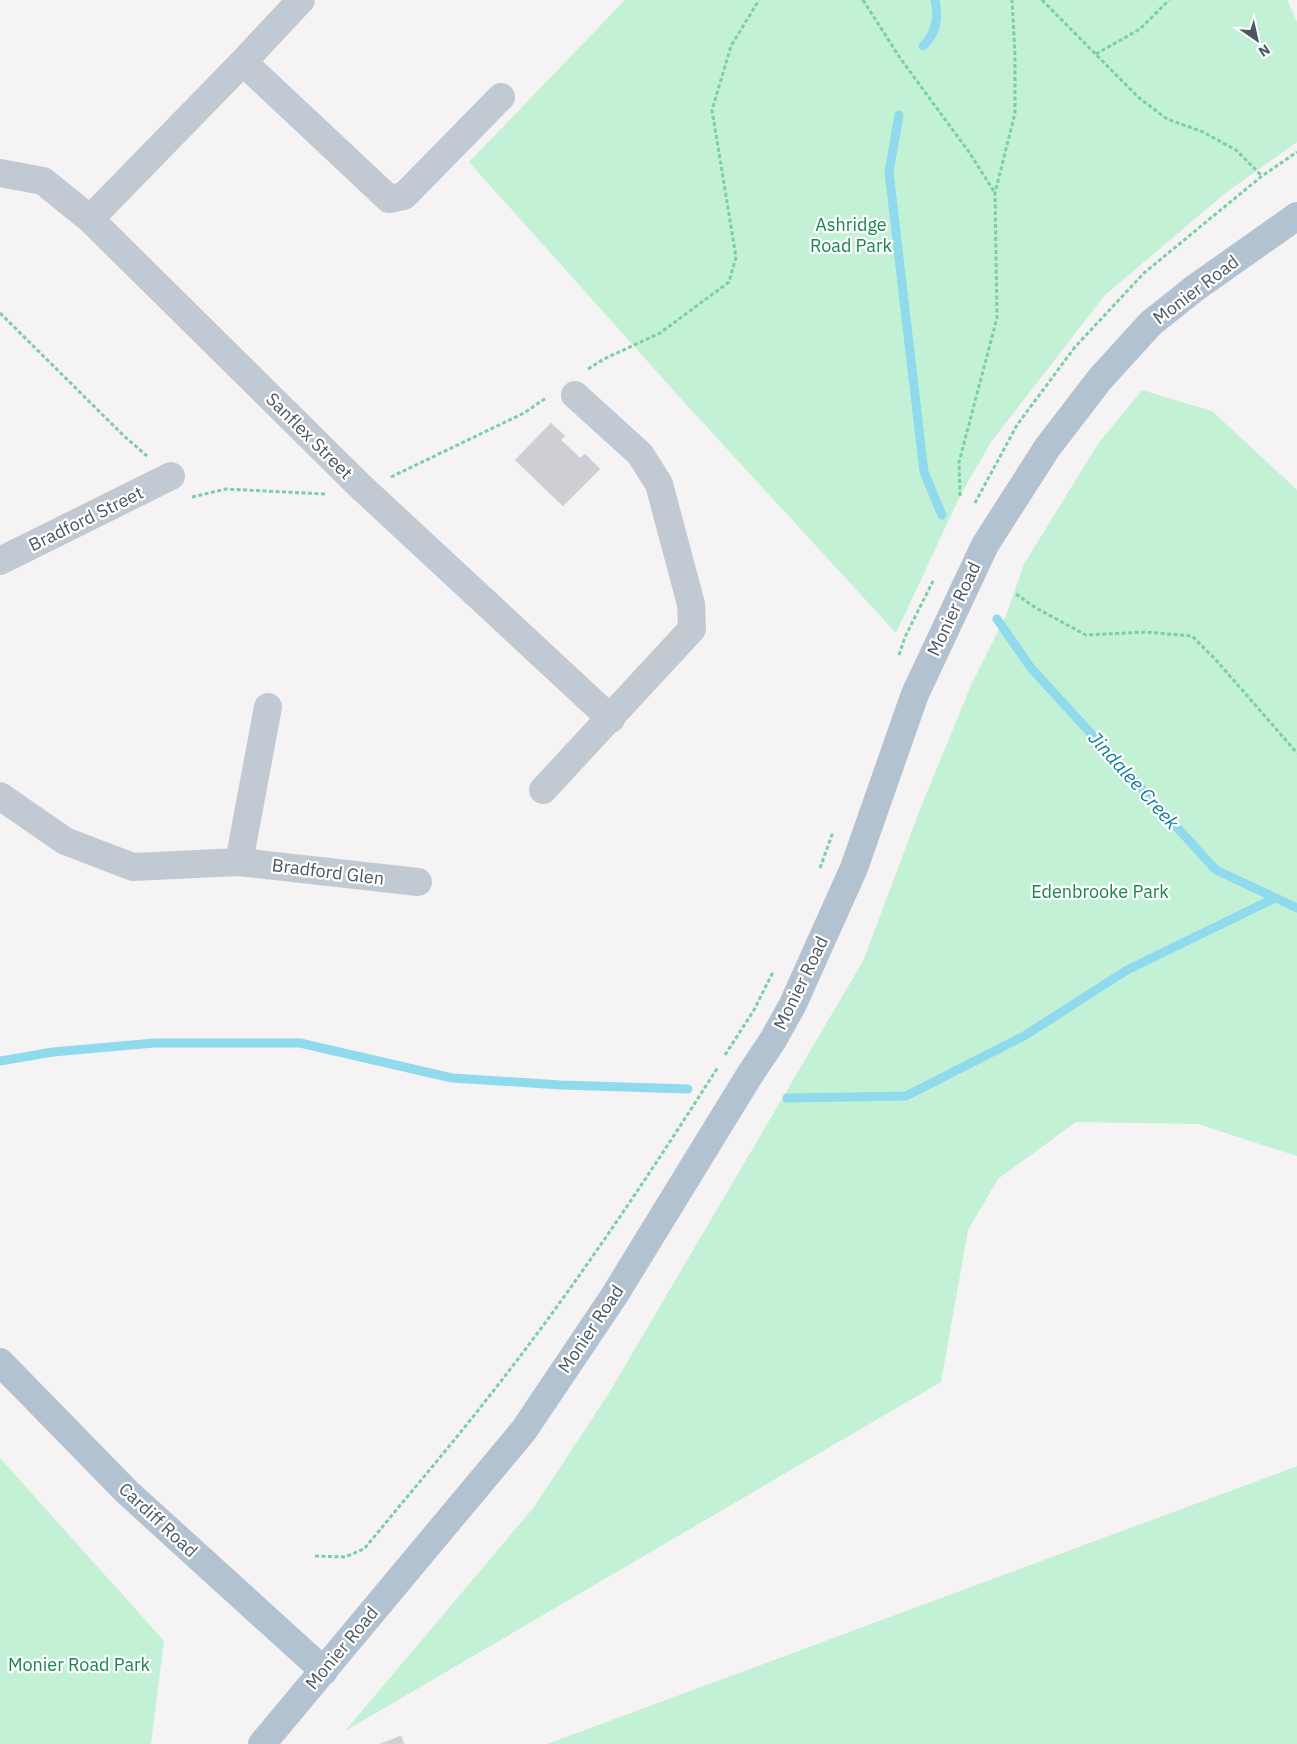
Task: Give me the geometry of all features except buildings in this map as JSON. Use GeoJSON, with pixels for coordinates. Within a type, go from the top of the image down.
{"type":"FeatureCollection","features":[{"type":"Feature","properties":{"kind":"main road","name":"Monier Road"},"geometry":{"type":"LineString","coordinates":[[262,1744],[524,1430],[614,1296],[773,1040],[793,1004],[854,868],[915,694],[985,544],[1046,448],[1100,379],[1151,323],[1195,288],[1297,216]]}},
{"type":"Feature","properties":{"kind":"main road","name":"Cardiff Road"},"geometry":{"type":"LineString","coordinates":[[0,1362],[127,1492],[324,1671]]}},
{"type":"Feature","properties":{"kind":"street"},"geometry":{"type":"LineString","coordinates":[[90,219],[301,0]]}},
{"type":"Feature","properties":{"kind":"street"},"geometry":{"type":"LineString","coordinates":[[243,62],[388,199],[404,196],[501,97]]}},
{"type":"Feature","properties":{"kind":"street","name":"Sanflex Street"},"geometry":{"type":"LineString","coordinates":[[0,173],[44,181],[90,219],[359,485],[611,718]]}},
{"type":"Feature","properties":{"kind":"street"},"geometry":{"type":"LineString","coordinates":[[543,790],[692,629],[690,604],[659,484],[640,454],[574,395]]}},
{"type":"Feature","properties":{"kind":"street","name":"Bradford Street"},"geometry":{"type":"LineString","coordinates":[[0,561],[172,476]]}},
{"type":"Feature","properties":{"kind":"street"},"geometry":{"type":"LineString","coordinates":[[240,862],[268,707]]}},
{"type":"Feature","properties":{"kind":"street","name":"Bradford Glen"},"geometry":{"type":"LineString","coordinates":[[0,796],[65,841],[134,867],[240,862],[418,882]]}},
{"type":"Feature","properties":{"kind":"path"},"geometry":{"type":"LineString","coordinates":[[588,369],[604,359],[660,333],[729,282],[736,258],[712,110],[731,46],[759,0]]}},
{"type":"Feature","properties":{"kind":"path"},"geometry":{"type":"LineString","coordinates":[[863,0],[900,58],[969,152],[995,193]]}},
{"type":"Feature","properties":{"kind":"path"},"geometry":{"type":"LineString","coordinates":[[960,496],[959,462],[997,318],[995,193],[1015,113],[1015,54],[1012,0]]}},
{"type":"Feature","properties":{"kind":"path"},"geometry":{"type":"LineString","coordinates":[[1042,0],[1138,97],[1167,119],[1203,132],[1236,150],[1262,176]]}},
{"type":"Feature","properties":{"kind":"path"},"geometry":{"type":"LineString","coordinates":[[1096,54],[1140,28],[1169,0]]}},
{"type":"Feature","properties":{"kind":"path"},"geometry":{"type":"LineString","coordinates":[[974,504],[1017,425],[1075,347],[1144,273],[1262,176],[1297,152]]}},
{"type":"Feature","properties":{"kind":"path"},"geometry":{"type":"LineString","coordinates":[[0,313],[124,436],[172,476],[188,498],[226,489],[330,494],[388,479],[524,413],[548,396]]}},
{"type":"Feature","properties":{"kind":"path"},"geometry":{"type":"LineString","coordinates":[[896,664],[906,637],[934,581]]}},
{"type":"Feature","properties":{"kind":"path"},"geometry":{"type":"LineString","coordinates":[[1016,594],[1036,608],[1086,635],[1145,632],[1192,636],[1216,660],[1297,753]]}},
{"type":"Feature","properties":{"kind":"path"},"geometry":{"type":"LineString","coordinates":[[819,870],[836,826]]}},
{"type":"Feature","properties":{"kind":"path"},"geometry":{"type":"LineString","coordinates":[[724,1058],[754,1010],[776,967]]}},
{"type":"Feature","properties":{"kind":"path"},"geometry":{"type":"LineString","coordinates":[[315,1556],[345,1557],[364,1549],[488,1399],[568,1292],[663,1152],[718,1066]]}},
{"type":"Feature","properties":{"kind":"green space","name":"Ashridge Road Park"},"geometry":{"type":"Polygon","coordinates":[[[625,0],[1287,0],[1297,22],[1297,142],[1228,191],[1105,295],[991,442],[960,496],[896,633],[683,401],[469,162],[625,0]]]}},
{"type":"Feature","properties":{"kind":"green space","name":"Edenbrooke Park"},"geometry":{"type":"Polygon","coordinates":[[[1142,390],[1212,411],[1297,490],[1297,1156],[1198,1124],[1076,1122],[998,1179],[968,1230],[941,1382],[345,1731],[534,1507],[609,1393],[863,961],[921,807],[972,683],[1007,613],[1024,564],[1098,444],[1142,390]]]}},
{"type":"Feature","properties":{"kind":"green space","name":"Monier Road Park"},"geometry":{"type":"Polygon","coordinates":[[[0,1458],[164,1641],[151,1744],[0,1744],[0,1458]]]}},
{"type":"Feature","properties":{"kind":"green space"},"geometry":{"type":"Polygon","coordinates":[[[1297,1466],[1297,1744],[547,1744],[1295,1467],[1297,1466]]]}},
{"type":"Feature","properties":{"kind":"waterway","name":"Jindalee Creek"},"geometry":{"type":"LineString","coordinates":[[923,46],[934,31],[937,13],[935,0]]}},
{"type":"Feature","properties":{"kind":"waterway"},"geometry":{"type":"LineString","coordinates":[[899,115],[889,172],[924,472],[942,515]]}},
{"type":"Feature","properties":{"kind":"waterway","name":"Jindalee Creek"},"geometry":{"type":"LineString","coordinates":[[997,619],[1031,668],[1216,870],[1297,908]]}},
{"type":"Feature","properties":{"kind":"waterway"},"geometry":{"type":"LineString","coordinates":[[787,1098],[906,1096],[1024,1036],[1127,970],[1275,898]]}},
{"type":"Feature","properties":{"kind":"waterway"},"geometry":{"type":"LineString","coordinates":[[0,1061],[53,1052],[154,1043],[300,1043],[452,1078],[561,1085],[688,1089]]}}]}
